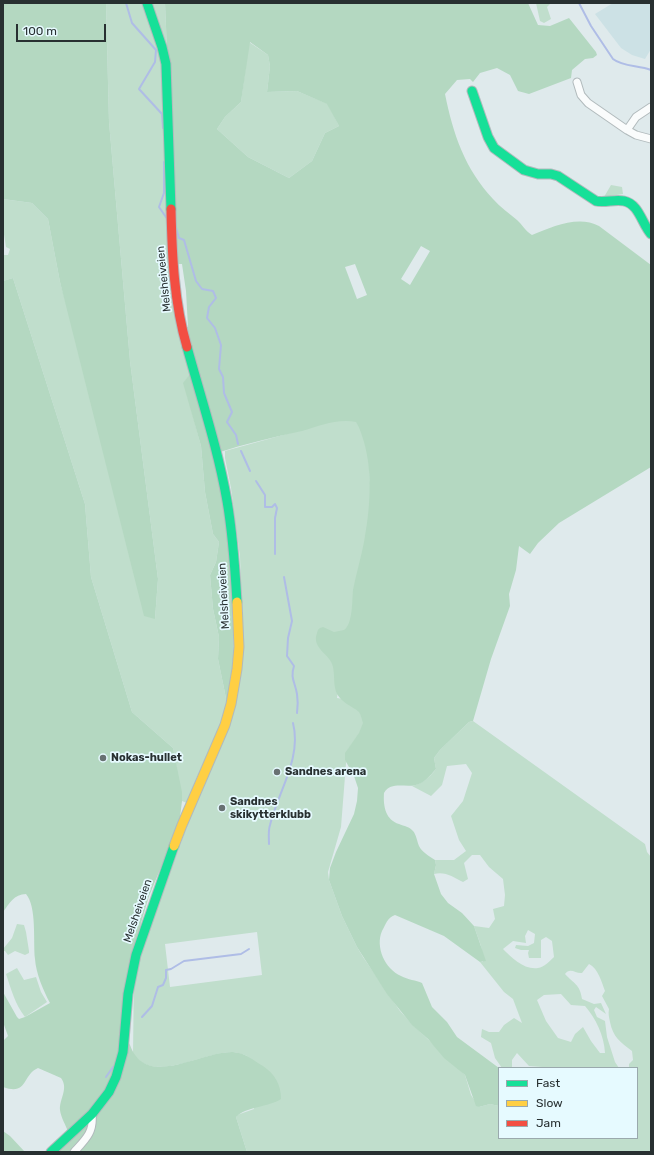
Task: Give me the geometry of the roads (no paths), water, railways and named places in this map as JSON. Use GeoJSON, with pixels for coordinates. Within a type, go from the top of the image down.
{"type":"FeatureCollection","features":[{"type":"Feature","properties":{"kind":"street","name":"Melsheiveien"},"geometry":{"type":"LineString","coordinates":[[51,1152],[92,1114],[109,1092],[116,1077],[123,1052],[128,994],[136,955],[182,826],[225,725],[231,704],[237,668],[237,619],[231,530],[227,501],[216,449],[182,327],[173,262],[166,64],[162,47],[147,3]]}},
{"type":"Feature","properties":{"kind":"street"},"geometry":{"type":"LineString","coordinates":[[577,82],[580,95],[588,103],[627,130],[636,135],[651,139]]}},
{"type":"Feature","properties":{"kind":"street"},"geometry":{"type":"LineString","coordinates":[[472,91],[490,142],[497,150],[527,171],[538,174],[554,174],[562,177],[596,201],[602,202],[623,200],[629,202],[635,207],[644,227],[651,234]]}},
{"type":"Feature","properties":{"kind":"street"},"geometry":{"type":"LineString","coordinates":[[627,130],[636,117],[651,107]]}},
{"type":"Feature","properties":{"kind":"street"},"geometry":{"type":"LineString","coordinates":[[74,1152],[85,1140],[91,1130],[93,1118],[92,1114]]}},
{"type":"Feature","properties":{"kind":"waterway"},"geometry":{"type":"LineString","coordinates":[[126,3],[132,23],[156,50],[155,62],[139,89],[162,114],[163,128]]}},
{"type":"Feature","properties":{"kind":"waterway"},"geometry":{"type":"LineString","coordinates":[[579,3],[591,26],[613,59],[626,65],[651,70]]}},
{"type":"Feature","properties":{"kind":"waterway"},"geometry":{"type":"LineString","coordinates":[[164,162],[164,193],[159,207],[168,220]]}},
{"type":"Feature","properties":{"kind":"waterway"},"geometry":{"type":"LineString","coordinates":[[175,224],[179,238],[184,240],[196,281],[202,289],[213,291],[216,298],[209,307],[207,318],[215,328],[221,345],[219,369],[223,377],[224,393],[232,412],[227,422],[236,435],[238,444]]}},
{"type":"Feature","properties":{"kind":"waterway"},"geometry":{"type":"LineString","coordinates":[[241,451],[250,471]]}},
{"type":"Feature","properties":{"kind":"waterway"},"geometry":{"type":"LineString","coordinates":[[256,481],[265,495],[265,507],[272,507],[275,504],[277,508],[275,518],[275,554]]}},
{"type":"Feature","properties":{"kind":"waterway"},"geometry":{"type":"LineString","coordinates":[[284,577],[292,621],[288,638],[287,656],[294,666],[293,677],[298,703],[297,713]]}},
{"type":"Feature","properties":{"kind":"waterway"},"geometry":{"type":"LineString","coordinates":[[269,844],[270,825],[292,762],[295,736],[293,723]]}},
{"type":"Feature","properties":{"kind":"waterway"},"geometry":{"type":"LineString","coordinates":[[142,1017],[152,1006],[158,987],[163,985],[166,978],[166,970],[171,969],[184,961],[241,954],[249,949]]}},
{"type":"Feature","properties":{"kind":"waterway"},"geometry":{"type":"LineString","coordinates":[[106,1077],[113,1067]]}},
{"type":"Feature","properties":{"kind":"place","name":"Nokas-hullet"},"geometry":{"type":"Point","coordinates":[103,758]}},
{"type":"Feature","properties":{"kind":"place","name":"Sandnes arena"},"geometry":{"type":"Point","coordinates":[277,772]}},
{"type":"Feature","properties":{"kind":"place","name":"Sandnes skikytterklubb"},"geometry":{"type":"Point","coordinates":[222,808]}}]}
